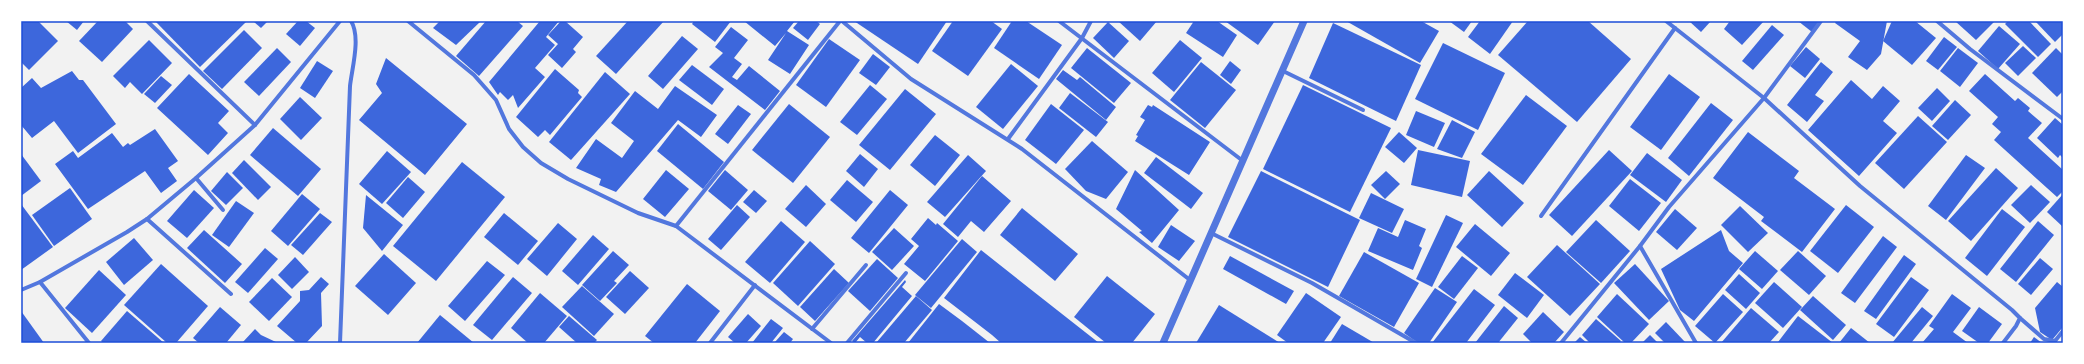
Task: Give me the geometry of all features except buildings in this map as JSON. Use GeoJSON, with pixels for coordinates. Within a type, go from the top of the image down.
{"type":"FeatureCollection","features":[{"type":"Feature","properties":{"kind":"street"},"geometry":{"type":"LineString","coordinates":[[147,21],[255,125]]}},
{"type":"Feature","properties":{"kind":"street"},"geometry":{"type":"LineString","coordinates":[[21,290],[40,282],[147,219],[196,178],[255,125],[340,21]]}},
{"type":"Feature","properties":{"kind":"street"},"geometry":{"type":"LineString","coordinates":[[340,343],[350,86],[355,46],[353,25],[351,21]]}},
{"type":"Feature","properties":{"kind":"street"},"geometry":{"type":"LineString","coordinates":[[408,21],[474,75],[496,100],[509,129],[524,147],[541,163],[568,179],[638,213],[676,226],[831,343]]}},
{"type":"Feature","properties":{"kind":"street"},"geometry":{"type":"LineString","coordinates":[[676,226],[841,21],[911,79],[1008,140],[1190,280]]}},
{"type":"Feature","properties":{"kind":"street"},"geometry":{"type":"LineString","coordinates":[[1059,21],[1244,161]]}},
{"type":"Feature","properties":{"kind":"street"},"geometry":{"type":"LineString","coordinates":[[1008,140],[1082,38],[1091,21]]}},
{"type":"Feature","properties":{"kind":"street"},"geometry":{"type":"LineString","coordinates":[[1163,343],[1304,21]]}},
{"type":"Feature","properties":{"kind":"street"},"geometry":{"type":"LineString","coordinates":[[1666,21],[1764,98],[1860,186],[2007,305],[2048,341],[2054,341],[2063,332]]}},
{"type":"Feature","properties":{"kind":"street"},"geometry":{"type":"LineString","coordinates":[[1561,343],[1640,246],[1669,207],[1764,98],[1821,21]]}},
{"type":"Feature","properties":{"kind":"street"},"geometry":{"type":"LineString","coordinates":[[1937,21],[1970,49],[2063,119]]}},
{"type":"Feature","properties":{"kind":"street"},"geometry":{"type":"LineString","coordinates":[[1540,216],[1675,28]]}},
{"type":"Feature","properties":{"kind":"street"},"geometry":{"type":"LineString","coordinates":[[1283,71],[1364,110]]}},
{"type":"Feature","properties":{"kind":"street"},"geometry":{"type":"LineString","coordinates":[[196,178],[223,210]]}},
{"type":"Feature","properties":{"kind":"street"},"geometry":{"type":"LineString","coordinates":[[147,219],[231,294]]}},
{"type":"Feature","properties":{"kind":"street"},"geometry":{"type":"LineString","coordinates":[[1211,233],[1312,283],[1416,343]]}},
{"type":"Feature","properties":{"kind":"street"},"geometry":{"type":"LineString","coordinates":[[1640,246],[1696,343]]}},
{"type":"Feature","properties":{"kind":"street"},"geometry":{"type":"LineString","coordinates":[[812,329],[866,265]]}},
{"type":"Feature","properties":{"kind":"street"},"geometry":{"type":"LineString","coordinates":[[847,343],[906,273]]}},
{"type":"Feature","properties":{"kind":"street"},"geometry":{"type":"LineString","coordinates":[[40,282],[89,343]]}},
{"type":"Feature","properties":{"kind":"street"},"geometry":{"type":"LineString","coordinates":[[710,343],[756,285]]}},
{"type":"Feature","properties":{"kind":"street"},"geometry":{"type":"LineString","coordinates":[[2002,343],[2016,326],[2020,318]]}}]}
